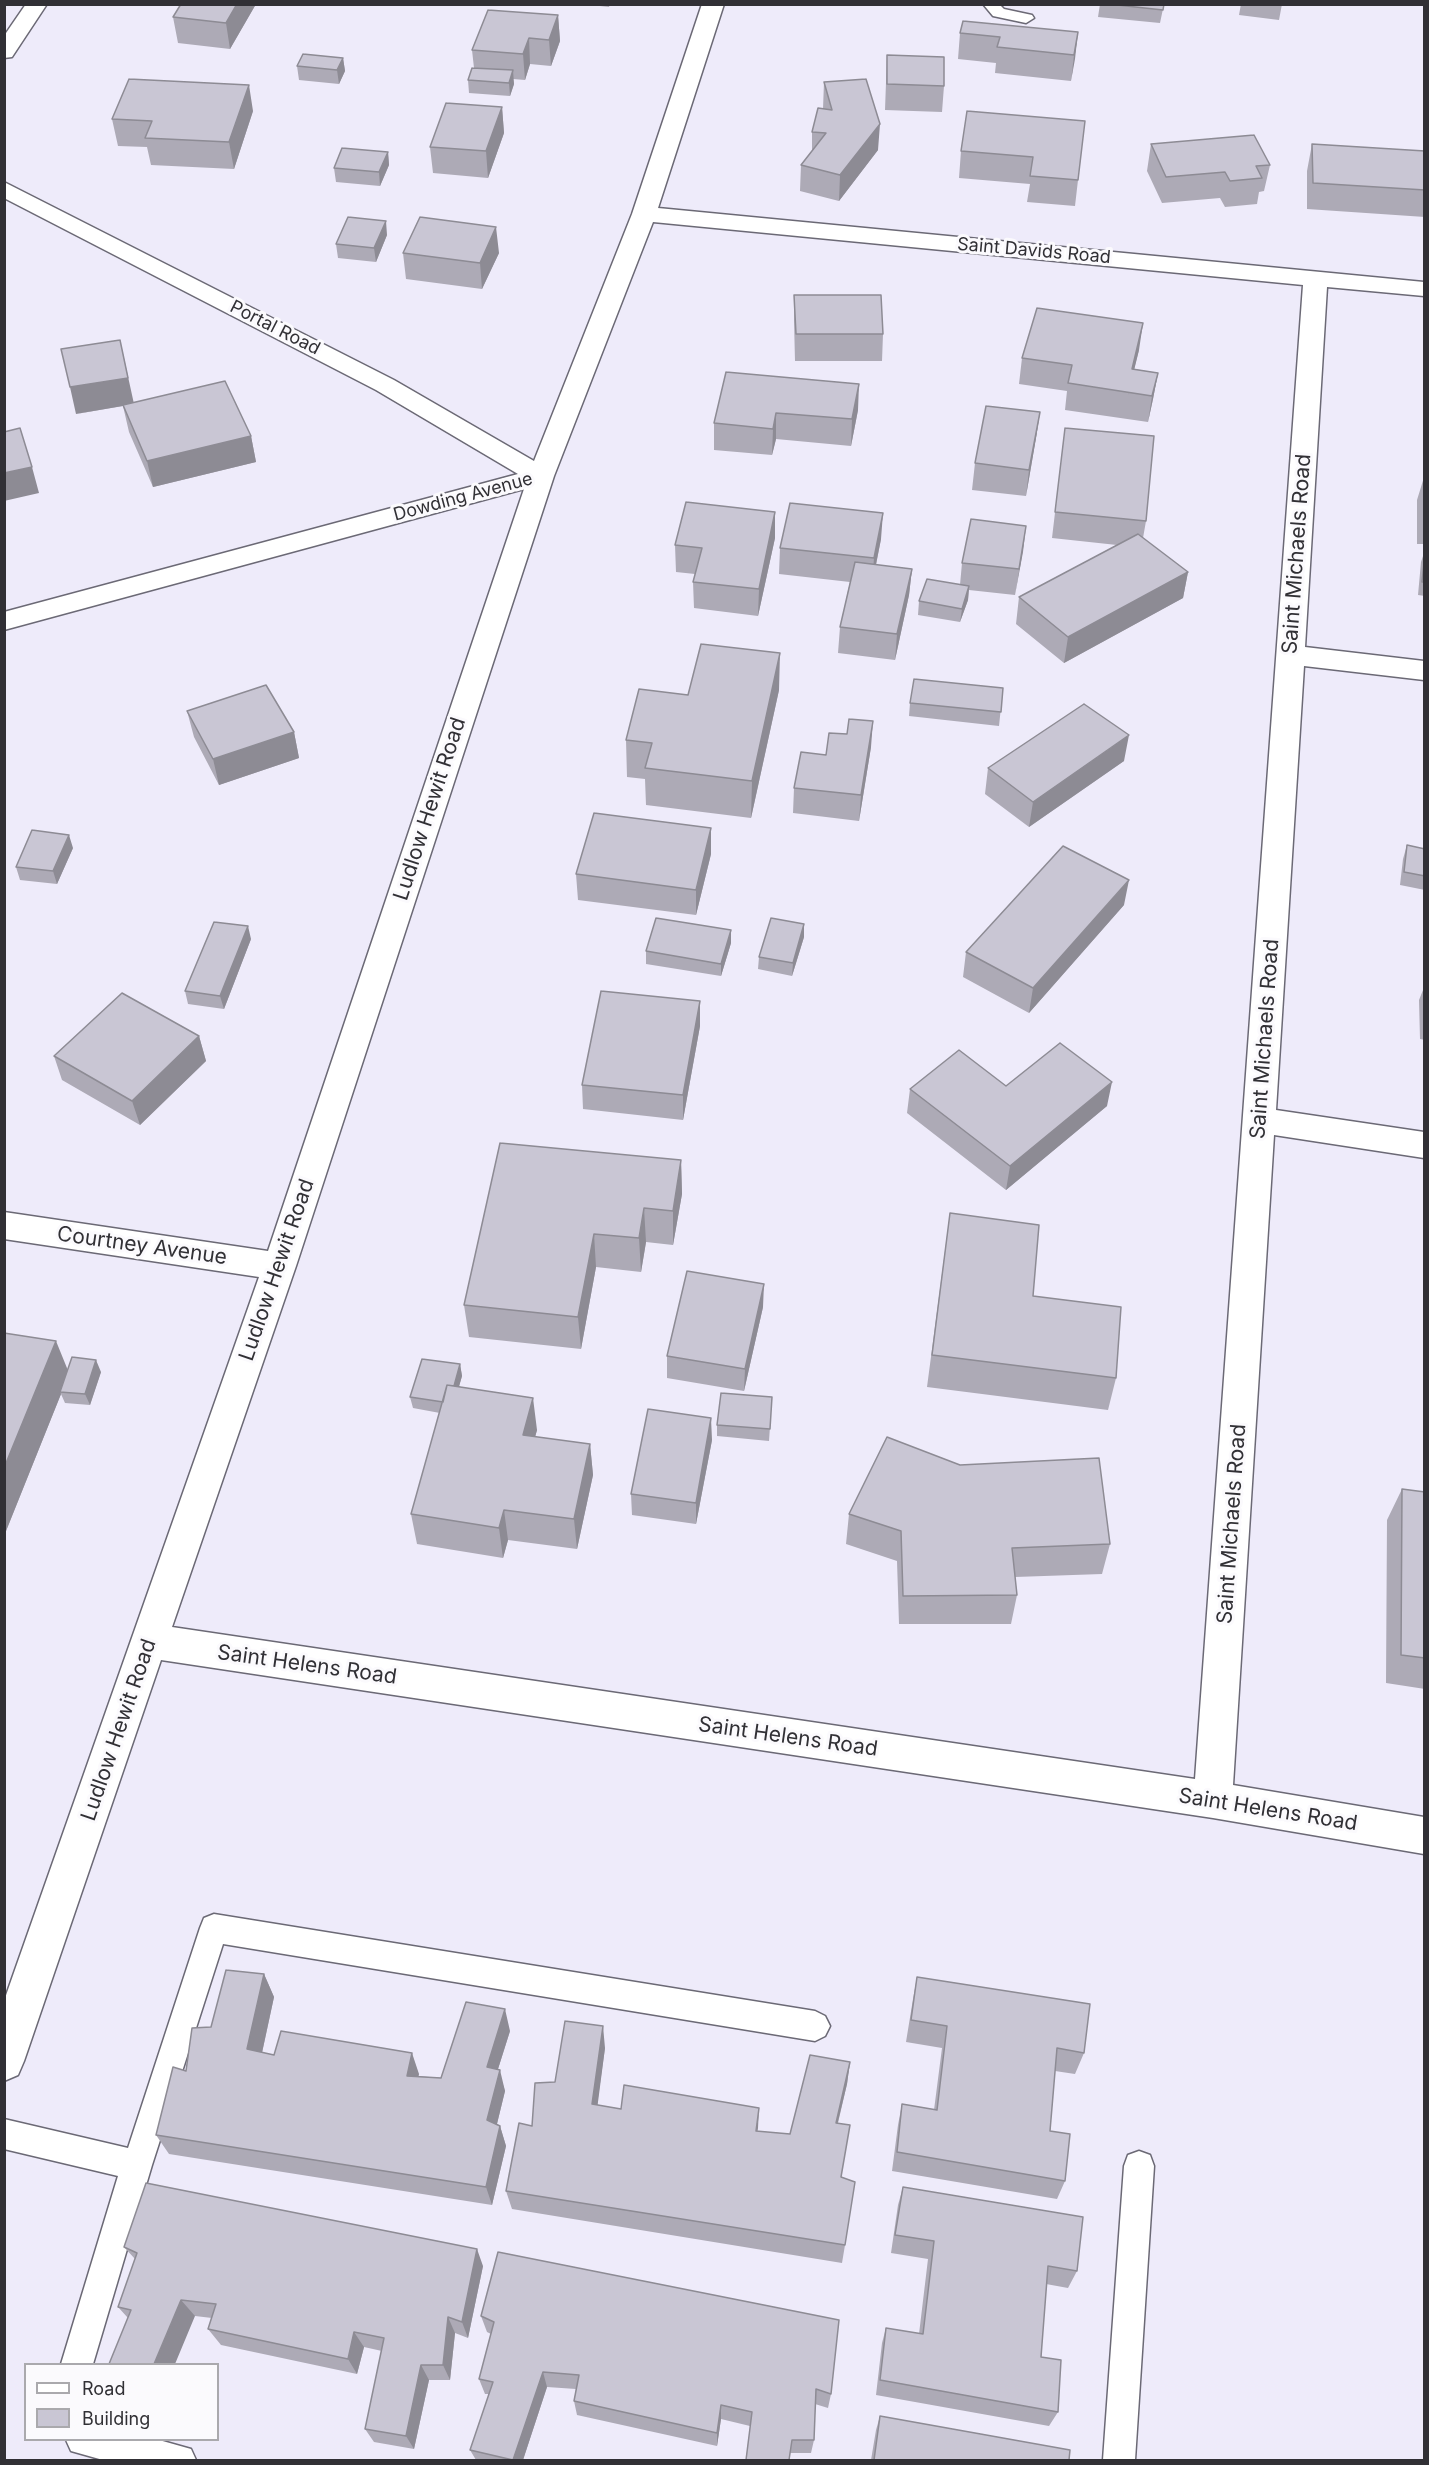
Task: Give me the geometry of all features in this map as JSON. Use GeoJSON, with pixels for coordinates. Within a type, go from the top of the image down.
{"type":"FeatureCollection","features":[{"type":"Feature","properties":{"kind":"street"},"geometry":{"type":"LineString","coordinates":[[4,52],[37,4]]}},
{"type":"Feature","properties":{"kind":"street","name":"Dowding Avenue"},"geometry":{"type":"LineString","coordinates":[[4,621],[541,476],[644,214],[713,4]]}},
{"type":"Feature","properties":{"kind":"street","name":"Portal Road"},"geometry":{"type":"LineString","coordinates":[[4,189],[385,385],[541,476]]}},
{"type":"Feature","properties":{"kind":"street","name":"Saint Davids Road"},"geometry":{"type":"LineString","coordinates":[[644,214],[1425,289]]}},
{"type":"Feature","properties":{"kind":"street","name":"Saint Michaels Road"},"geometry":{"type":"LineString","coordinates":[[1213,1800],[1316,277]]}},
{"type":"Feature","properties":{"kind":"street","name":"Ludlow Hewit Road"},"geometry":{"type":"LineString","coordinates":[[4,2061],[279,1266],[541,476]]}},
{"type":"Feature","properties":{"kind":"street"},"geometry":{"type":"LineString","coordinates":[[1291,655],[1425,671]]}},
{"type":"Feature","properties":{"kind":"street"},"geometry":{"type":"LineString","coordinates":[[1259,1120],[1425,1144]]}},
{"type":"Feature","properties":{"kind":"street","name":"Courtney Avenue"},"geometry":{"type":"LineString","coordinates":[[4,1226],[279,1266]]}},
{"type":"Feature","properties":{"kind":"street","name":"Saint Helens Road"},"geometry":{"type":"LineString","coordinates":[[150,1641],[1213,1800],[1425,1836]]}},
{"type":"Feature","properties":{"kind":"lane"},"geometry":{"type":"LineString","coordinates":[[990,4],[999,13],[1026,18]]}},
{"type":"Feature","properties":{"kind":"lane"},"geometry":{"type":"LineString","coordinates":[[77,2363],[137,2165],[214,1928],[815,2026]]}},
{"type":"Feature","properties":{"kind":"lane"},"geometry":{"type":"LineString","coordinates":[[4,2134],[137,2165]]}},
{"type":"Feature","properties":{"kind":"lane"},"geometry":{"type":"LineString","coordinates":[[1119,2460],[1139,2166]]}},
{"type":"Feature","properties":{"kind":"lane"},"geometry":{"type":"LineString","coordinates":[[91,2441],[180,2460]]}},
{"type":"Feature","properties":{"kind":"building"},"geometry":{"type":"Polygon","coordinates":[[[181,4],[237,4],[226,23],[173,17],[181,4]]]}},
{"type":"Feature","properties":{"kind":"building"},"geometry":{"type":"Polygon","coordinates":[[[1108,4],[1164,4],[1163,10],[1108,4]]]}},
{"type":"Feature","properties":{"kind":"building"},"geometry":{"type":"Polygon","coordinates":[[[488,10],[558,15],[549,40],[529,38],[523,54],[472,50],[488,10]]]}},
{"type":"Feature","properties":{"kind":"building"},"geometry":{"type":"Polygon","coordinates":[[[963,21],[1078,32],[1074,55],[997,47],[1000,37],[960,33],[963,21]]]}},
{"type":"Feature","properties":{"kind":"building"},"geometry":{"type":"Polygon","coordinates":[[[303,54],[343,58],[337,70],[297,66],[303,54]]]}},
{"type":"Feature","properties":{"kind":"building"},"geometry":{"type":"Polygon","coordinates":[[[887,55],[944,57],[944,86],[887,84],[887,55]]]}},
{"type":"Feature","properties":{"kind":"building"},"geometry":{"type":"Polygon","coordinates":[[[472,68],[513,70],[509,83],[468,80],[472,68]]]}},
{"type":"Feature","properties":{"kind":"building"},"geometry":{"type":"Polygon","coordinates":[[[129,79],[249,85],[229,142],[145,138],[152,121],[112,119],[129,79]]]}},
{"type":"Feature","properties":{"kind":"building"},"geometry":{"type":"Polygon","coordinates":[[[866,79],[880,124],[840,175],[801,165],[826,133],[812,132],[818,108],[832,110],[824,82],[866,79]]]}},
{"type":"Feature","properties":{"kind":"building"},"geometry":{"type":"Polygon","coordinates":[[[446,103],[502,107],[486,151],[430,147],[446,103]]]}},
{"type":"Feature","properties":{"kind":"building"},"geometry":{"type":"Polygon","coordinates":[[[967,111],[1085,121],[1078,180],[1030,176],[1033,157],[961,151],[967,111]]]}},
{"type":"Feature","properties":{"kind":"building"},"geometry":{"type":"Polygon","coordinates":[[[1254,135],[1270,165],[1256,166],[1262,178],[1230,181],[1225,172],[1166,177],[1151,144],[1254,135]]]}},
{"type":"Feature","properties":{"kind":"building"},"geometry":{"type":"Polygon","coordinates":[[[1312,144],[1425,151],[1425,190],[1313,183],[1312,144]]]}},
{"type":"Feature","properties":{"kind":"building"},"geometry":{"type":"Polygon","coordinates":[[[342,148],[388,152],[379,172],[334,168],[342,148]]]}},
{"type":"Feature","properties":{"kind":"building"},"geometry":{"type":"Polygon","coordinates":[[[348,217],[386,221],[374,248],[336,244],[348,217]]]}},
{"type":"Feature","properties":{"kind":"building"},"geometry":{"type":"Polygon","coordinates":[[[420,217],[496,227],[480,263],[403,253],[420,217]]]}},
{"type":"Feature","properties":{"kind":"building"},"geometry":{"type":"Polygon","coordinates":[[[794,295],[881,295],[883,334],[796,334],[794,295]]]}},
{"type":"Feature","properties":{"kind":"building"},"geometry":{"type":"Polygon","coordinates":[[[1037,308],[1143,323],[1132,369],[1158,373],[1152,396],[1068,383],[1072,365],[1022,358],[1037,308]]]}},
{"type":"Feature","properties":{"kind":"building"},"geometry":{"type":"Polygon","coordinates":[[[120,340],[128,378],[70,387],[61,349],[120,340]]]}},
{"type":"Feature","properties":{"kind":"building"},"geometry":{"type":"Polygon","coordinates":[[[726,372],[859,384],[852,419],[776,413],[773,429],[714,423],[726,372]]]}},
{"type":"Feature","properties":{"kind":"building"},"geometry":{"type":"Polygon","coordinates":[[[225,381],[251,436],[147,461],[123,405],[225,381]]]}},
{"type":"Feature","properties":{"kind":"building"},"geometry":{"type":"Polygon","coordinates":[[[986,406],[1040,412],[1029,470],[975,463],[986,406]]]}},
{"type":"Feature","properties":{"kind":"building"},"geometry":{"type":"Polygon","coordinates":[[[20,428],[32,467],[4,473],[4,432],[20,428]]]}},
{"type":"Feature","properties":{"kind":"building"},"geometry":{"type":"Polygon","coordinates":[[[1065,428],[1154,436],[1146,521],[1055,512],[1065,428]]]}},
{"type":"Feature","properties":{"kind":"building"},"geometry":{"type":"Polygon","coordinates":[[[686,502],[775,512],[759,589],[693,582],[702,548],[675,545],[686,502]]]}},
{"type":"Feature","properties":{"kind":"building"},"geometry":{"type":"Polygon","coordinates":[[[790,503],[883,513],[874,558],[780,548],[790,503]]]}},
{"type":"Feature","properties":{"kind":"building"},"geometry":{"type":"Polygon","coordinates":[[[971,519],[1026,526],[1019,569],[962,563],[971,519]]]}},
{"type":"Feature","properties":{"kind":"building"},"geometry":{"type":"Polygon","coordinates":[[[1138,534],[1188,572],[1068,637],[1019,597],[1138,534]]]}},
{"type":"Feature","properties":{"kind":"building"},"geometry":{"type":"Polygon","coordinates":[[[1425,554],[1425,582],[1422,582],[1425,554]]]}},
{"type":"Feature","properties":{"kind":"building"},"geometry":{"type":"Polygon","coordinates":[[[855,562],[912,569],[897,634],[840,627],[855,562]]]}},
{"type":"Feature","properties":{"kind":"building"},"geometry":{"type":"Polygon","coordinates":[[[927,579],[969,586],[962,609],[919,601],[927,579]]]}},
{"type":"Feature","properties":{"kind":"building"},"geometry":{"type":"Polygon","coordinates":[[[701,644],[780,653],[752,781],[645,768],[652,743],[626,740],[639,689],[688,695],[701,644]]]}},
{"type":"Feature","properties":{"kind":"building"},"geometry":{"type":"Polygon","coordinates":[[[914,679],[1003,688],[1001,712],[910,703],[914,679]]]}},
{"type":"Feature","properties":{"kind":"building"},"geometry":{"type":"Polygon","coordinates":[[[266,685],[294,732],[213,759],[187,711],[266,685]]]}},
{"type":"Feature","properties":{"kind":"building"},"geometry":{"type":"Polygon","coordinates":[[[1084,704],[1129,735],[1033,802],[988,768],[1084,704]]]}},
{"type":"Feature","properties":{"kind":"building"},"geometry":{"type":"Polygon","coordinates":[[[849,719],[873,721],[861,795],[794,788],[801,752],[826,755],[829,733],[847,734],[849,719]]]}},
{"type":"Feature","properties":{"kind":"building"},"geometry":{"type":"Polygon","coordinates":[[[594,813],[711,828],[696,890],[576,874],[594,813]]]}},
{"type":"Feature","properties":{"kind":"building"},"geometry":{"type":"Polygon","coordinates":[[[32,830],[69,835],[53,871],[16,867],[32,830]]]}},
{"type":"Feature","properties":{"kind":"building"},"geometry":{"type":"Polygon","coordinates":[[[1407,845],[1425,849],[1425,876],[1404,872],[1407,845]]]}},
{"type":"Feature","properties":{"kind":"building"},"geometry":{"type":"Polygon","coordinates":[[[1063,846],[1129,880],[1033,988],[966,952],[1063,846]]]}},
{"type":"Feature","properties":{"kind":"building"},"geometry":{"type":"Polygon","coordinates":[[[656,918],[731,930],[721,964],[646,951],[656,918]]]}},
{"type":"Feature","properties":{"kind":"building"},"geometry":{"type":"Polygon","coordinates":[[[771,918],[804,924],[793,963],[759,957],[771,918]]]}},
{"type":"Feature","properties":{"kind":"building"},"geometry":{"type":"Polygon","coordinates":[[[214,922],[248,926],[220,996],[185,991],[214,922]]]}},
{"type":"Feature","properties":{"kind":"building"},"geometry":{"type":"Polygon","coordinates":[[[601,991],[700,1001],[683,1095],[582,1085],[601,991]]]}},
{"type":"Feature","properties":{"kind":"building"},"geometry":{"type":"Polygon","coordinates":[[[122,993],[199,1036],[132,1101],[54,1056],[122,993]]]}},
{"type":"Feature","properties":{"kind":"building"},"geometry":{"type":"Polygon","coordinates":[[[1060,1043],[1112,1082],[1010,1166],[910,1089],[959,1050],[1006,1086],[1060,1043]]]}},
{"type":"Feature","properties":{"kind":"building"},"geometry":{"type":"Polygon","coordinates":[[[500,1143],[681,1160],[673,1211],[644,1208],[639,1238],[594,1234],[578,1317],[464,1305],[500,1143]]]}},
{"type":"Feature","properties":{"kind":"building"},"geometry":{"type":"Polygon","coordinates":[[[950,1213],[1039,1225],[1033,1296],[1121,1307],[1116,1378],[932,1355],[950,1213]]]}},
{"type":"Feature","properties":{"kind":"building"},"geometry":{"type":"Polygon","coordinates":[[[687,1271],[764,1284],[745,1369],[667,1356],[687,1271]]]}},
{"type":"Feature","properties":{"kind":"building"},"geometry":{"type":"Polygon","coordinates":[[[4,1333],[56,1341],[4,1468],[4,1333]]]}},
{"type":"Feature","properties":{"kind":"building"},"geometry":{"type":"Polygon","coordinates":[[[72,1357],[96,1360],[85,1394],[60,1392],[72,1357]]]}},
{"type":"Feature","properties":{"kind":"building"},"geometry":{"type":"Polygon","coordinates":[[[422,1359],[460,1364],[454,1386],[447,1385],[443,1402],[410,1397],[422,1359]]]}},
{"type":"Feature","properties":{"kind":"building"},"geometry":{"type":"Polygon","coordinates":[[[447,1385],[533,1398],[523,1435],[590,1444],[574,1519],[504,1510],[499,1528],[411,1514],[447,1385]]]}},
{"type":"Feature","properties":{"kind":"building"},"geometry":{"type":"Polygon","coordinates":[[[721,1393],[772,1397],[770,1429],[717,1425],[721,1393]]]}},
{"type":"Feature","properties":{"kind":"building"},"geometry":{"type":"Polygon","coordinates":[[[648,1409],[711,1418],[696,1503],[631,1494],[648,1409]]]}},
{"type":"Feature","properties":{"kind":"building"},"geometry":{"type":"Polygon","coordinates":[[[887,1437],[960,1465],[1099,1458],[1110,1544],[1012,1548],[1017,1595],[903,1596],[901,1531],[849,1514],[887,1437]]]}},
{"type":"Feature","properties":{"kind":"building"},"geometry":{"type":"Polygon","coordinates":[[[1402,1489],[1425,1492],[1425,1658],[1401,1655],[1402,1489]]]}},
{"type":"Feature","properties":{"kind":"building"},"geometry":{"type":"Polygon","coordinates":[[[226,1970],[264,1974],[247,2049],[274,2055],[281,2031],[412,2053],[407,2076],[441,2078],[466,2002],[505,2009],[487,2067],[500,2070],[487,2120],[500,2126],[486,2187],[156,2135],[173,2067],[186,2071],[192,2028],[211,2027],[226,1970]]]}},
{"type":"Feature","properties":{"kind":"building"},"geometry":{"type":"Polygon","coordinates":[[[917,1977],[1090,2004],[1084,2053],[1057,2048],[1050,2131],[1070,2134],[1065,2181],[897,2152],[902,2104],[937,2110],[947,2026],[911,2020],[917,1977]]]}},
{"type":"Feature","properties":{"kind":"building"},"geometry":{"type":"Polygon","coordinates":[[[565,2021],[603,2026],[592,2104],[621,2109],[624,2085],[759,2108],[756,2131],[790,2134],[810,2055],[850,2062],[836,2123],[850,2125],[841,2177],[855,2182],[845,2245],[506,2191],[519,2123],[532,2126],[535,2083],[555,2082],[565,2021]]]}},
{"type":"Feature","properties":{"kind":"building"},"geometry":{"type":"Polygon","coordinates":[[[146,2183],[477,2249],[462,2322],[448,2317],[443,2365],[421,2365],[406,2436],[365,2429],[384,2338],[354,2332],[348,2359],[208,2329],[216,2304],[181,2300],[154,2363],[109,2363],[131,2310],[118,2307],[137,2253],[124,2247],[146,2183]]]}},
{"type":"Feature","properties":{"kind":"building"},"geometry":{"type":"Polygon","coordinates":[[[903,2187],[1083,2217],[1077,2271],[1048,2266],[1041,2357],[1061,2360],[1058,2412],[880,2380],[886,2328],[923,2334],[934,2241],[895,2235],[903,2187]]]}},
{"type":"Feature","properties":{"kind":"building"},"geometry":{"type":"Polygon","coordinates":[[[498,2252],[839,2320],[831,2394],[816,2389],[814,2440],[792,2440],[789,2460],[746,2460],[752,2412],[721,2405],[717,2433],[574,2401],[579,2375],[543,2372],[513,2460],[470,2450],[493,2382],[479,2379],[494,2322],[481,2316],[498,2252]]]}},
{"type":"Feature","properties":{"kind":"building"},"geometry":{"type":"Polygon","coordinates":[[[880,2416],[1070,2450],[1069,2460],[874,2460],[880,2416]]]}}]}
